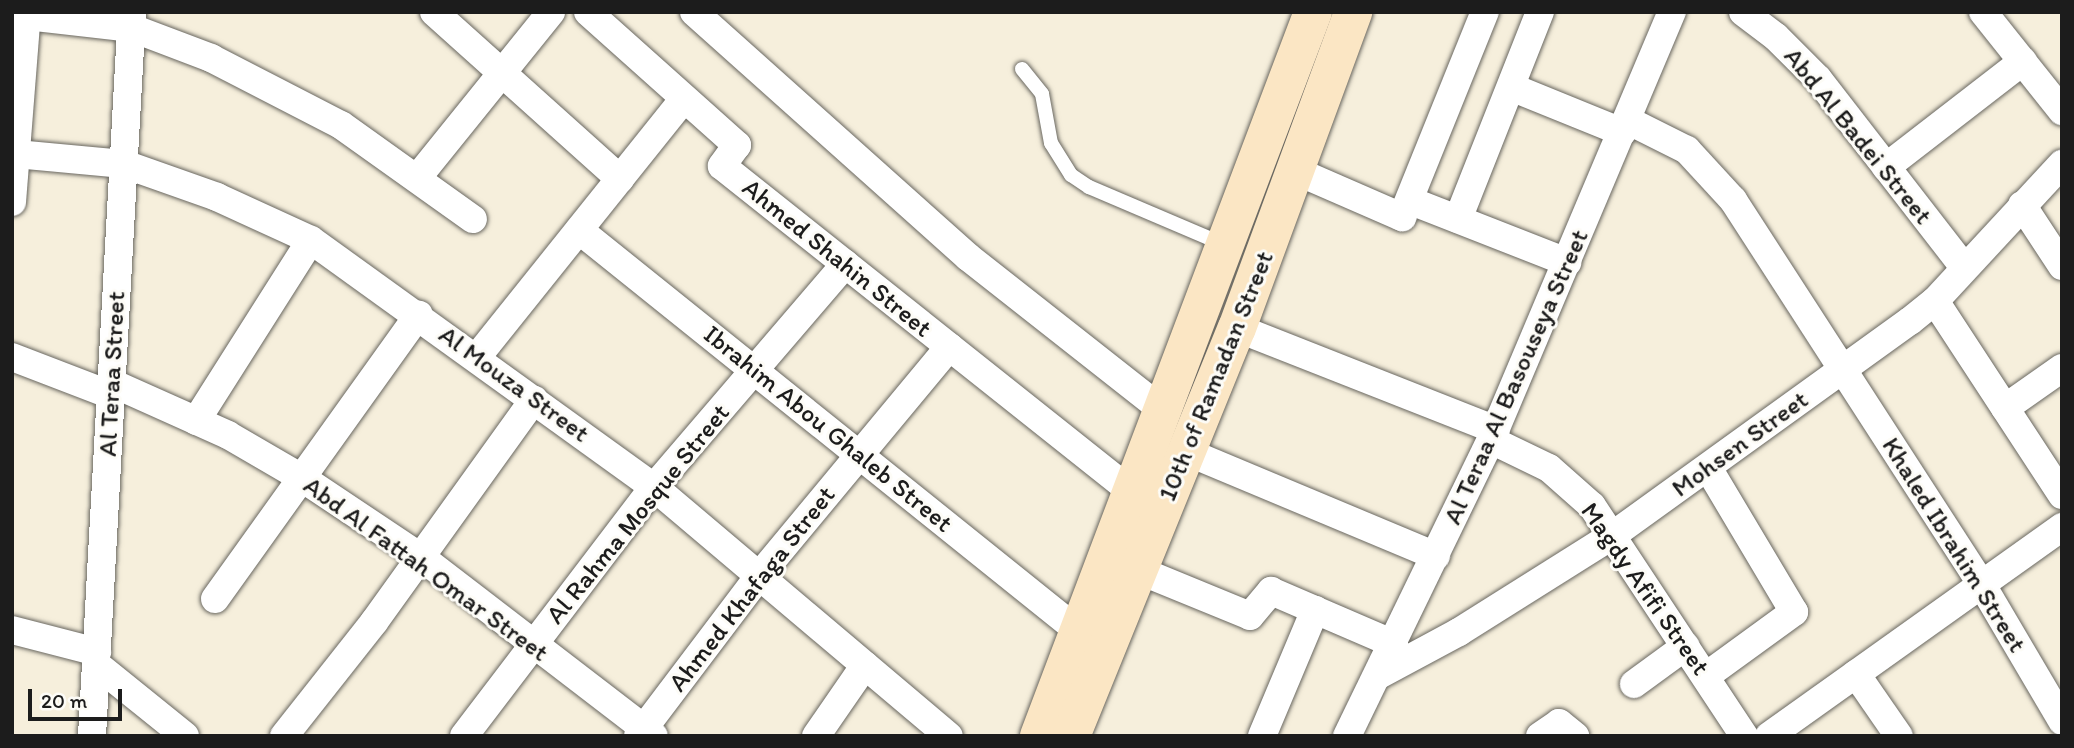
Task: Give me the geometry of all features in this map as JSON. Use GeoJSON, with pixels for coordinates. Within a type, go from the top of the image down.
{"type":"FeatureCollection","features":[{"type":"Feature","properties":{"kind":"main road","name":"10th of Ramadan Street"},"geometry":{"type":"LineString","coordinates":[[1040,736],[1076,629],[1164,411],[1313,12]]}},
{"type":"Feature","properties":{"kind":"main road","name":"10th of Ramadan Street"},"geometry":{"type":"LineString","coordinates":[[1071,736],[1237,328],[1353,12]]}},
{"type":"Feature","properties":{"kind":"main road"},"geometry":{"type":"LineString","coordinates":[[1232,231],[1273,234]]}},
{"type":"Feature","properties":{"kind":"street"},"geometry":{"type":"LineString","coordinates":[[434,12],[620,179]]}},
{"type":"Feature","properties":{"kind":"street"},"geometry":{"type":"LineString","coordinates":[[418,177],[551,12]]}},
{"type":"Feature","properties":{"kind":"street","name":"Ahmed Shahin Street"},"geometry":{"type":"LineString","coordinates":[[588,12],[685,95],[684,99],[737,145],[722,166],[1132,492]]}},
{"type":"Feature","properties":{"kind":"street"},"geometry":{"type":"LineString","coordinates":[[694,12],[968,257],[1164,411]]}},
{"type":"Feature","properties":{"kind":"street"},"geometry":{"type":"LineString","coordinates":[[1296,171],[1402,217],[1411,201],[1485,12]]}},
{"type":"Feature","properties":{"kind":"street"},"geometry":{"type":"LineString","coordinates":[[1458,219],[1541,12]]}},
{"type":"Feature","properties":{"kind":"street","name":"Abd Al Badei Street"},"geometry":{"type":"LineString","coordinates":[[1743,12],[1776,37],[1818,79],[1964,267]]}},
{"type":"Feature","properties":{"kind":"street"},"geometry":{"type":"LineString","coordinates":[[1983,12],[2062,111]]}},
{"type":"Feature","properties":{"kind":"street"},"geometry":{"type":"LineString","coordinates":[[13,192],[27,14],[132,20],[341,125],[418,177],[472,219]]}},
{"type":"Feature","properties":{"kind":"street","name":"Al Teraa Al Basouseya Street"},"geometry":{"type":"LineString","coordinates":[[1348,736],[1493,435],[1625,126],[1663,15]]}},
{"type":"Feature","properties":{"kind":"street","name":"Al Teraa Street"},"geometry":{"type":"LineString","coordinates":[[92,736],[132,20]]}},
{"type":"Feature","properties":{"kind":"street"},"geometry":{"type":"LineString","coordinates":[[1886,167],[2023,61]]}},
{"type":"Feature","properties":{"kind":"street","name":"Khaled Ibrahim Street"},"geometry":{"type":"LineString","coordinates":[[1511,88],[1625,126],[1658,132],[1712,173],[1982,585],[2062,720]]}},
{"type":"Feature","properties":{"kind":"street"},"geometry":{"type":"LineString","coordinates":[[477,357],[684,99]]}},
{"type":"Feature","properties":{"kind":"street","name":"Al Mouza Street"},"geometry":{"type":"LineString","coordinates":[[16,154],[124,164],[217,197],[310,240],[419,314],[653,487],[949,736]]}},
{"type":"Feature","properties":{"kind":"street","name":"Mohsen Street"},"geometry":{"type":"LineString","coordinates":[[1379,675],[1482,619],[1614,535],[1843,371],[1935,300],[2062,164]]}},
{"type":"Feature","properties":{"kind":"street"},"geometry":{"type":"LineString","coordinates":[[1411,201],[1567,262]]}},
{"type":"Feature","properties":{"kind":"street"},"geometry":{"type":"LineString","coordinates":[[2022,205],[2062,266]]}},
{"type":"Feature","properties":{"kind":"street","name":"Ibrahim Abou Ghaleb Street"},"geometry":{"type":"LineString","coordinates":[[579,230],[1076,629]]}},
{"type":"Feature","properties":{"kind":"street"},"geometry":{"type":"LineString","coordinates":[[196,421],[310,240]]}},
{"type":"Feature","properties":{"kind":"street","name":"Al Rahma Mosque Street"},"geometry":{"type":"LineString","coordinates":[[464,736],[653,487],[845,264]]}},
{"type":"Feature","properties":{"kind":"street"},"geometry":{"type":"LineString","coordinates":[[1935,300],[2062,495]]}},
{"type":"Feature","properties":{"kind":"street"},"geometry":{"type":"LineString","coordinates":[[215,599],[419,314]]}},
{"type":"Feature","properties":{"kind":"street","name":"Magdy Afifi Street"},"geometry":{"type":"LineString","coordinates":[[1237,328],[1493,435],[1549,468],[1592,506],[1614,535],[1744,736]]}},
{"type":"Feature","properties":{"kind":"street","name":"Ahmed Khafaga Street"},"geometry":{"type":"LineString","coordinates":[[646,733],[759,576],[948,347]]}},
{"type":"Feature","properties":{"kind":"street","name":"Abd Al Fattah Omar Street"},"geometry":{"type":"LineString","coordinates":[[12,357],[111,389],[196,421],[302,478],[422,558],[646,733]]}},
{"type":"Feature","properties":{"kind":"street"},"geometry":{"type":"LineString","coordinates":[[2005,408],[2062,368]]}},
{"type":"Feature","properties":{"kind":"street"},"geometry":{"type":"LineString","coordinates":[[284,736],[422,558],[534,399]]}},
{"type":"Feature","properties":{"kind":"street"},"geometry":{"type":"LineString","coordinates":[[1185,452],[1436,556]]}},
{"type":"Feature","properties":{"kind":"street"},"geometry":{"type":"LineString","coordinates":[[1706,676],[1788,619],[1794,612],[1708,468]]}},
{"type":"Feature","properties":{"kind":"street"},"geometry":{"type":"LineString","coordinates":[[1769,736],[2062,527]]}},
{"type":"Feature","properties":{"kind":"street"},"geometry":{"type":"LineString","coordinates":[[1138,570],[1250,617],[1271,591],[1394,644]]}},
{"type":"Feature","properties":{"kind":"street"},"geometry":{"type":"LineString","coordinates":[[1262,736],[1315,610]]}},
{"type":"Feature","properties":{"kind":"street"},"geometry":{"type":"LineString","coordinates":[[12,630],[97,658],[185,736]]}},
{"type":"Feature","properties":{"kind":"street"},"geometry":{"type":"LineString","coordinates":[[1633,684],[1686,646]]}},
{"type":"Feature","properties":{"kind":"street"},"geometry":{"type":"LineString","coordinates":[[816,736],[865,665]]}},
{"type":"Feature","properties":{"kind":"street"},"geometry":{"type":"LineString","coordinates":[[1856,674],[1899,736]]}},
{"type":"Feature","properties":{"kind":"street"},"geometry":{"type":"LineString","coordinates":[[1540,736],[1559,723],[1575,736]]}},
{"type":"Feature","properties":{"kind":"lane"},"geometry":{"type":"LineString","coordinates":[[1022,69],[1042,94],[1051,143],[1071,175],[1089,187],[1232,231]]}}]}
